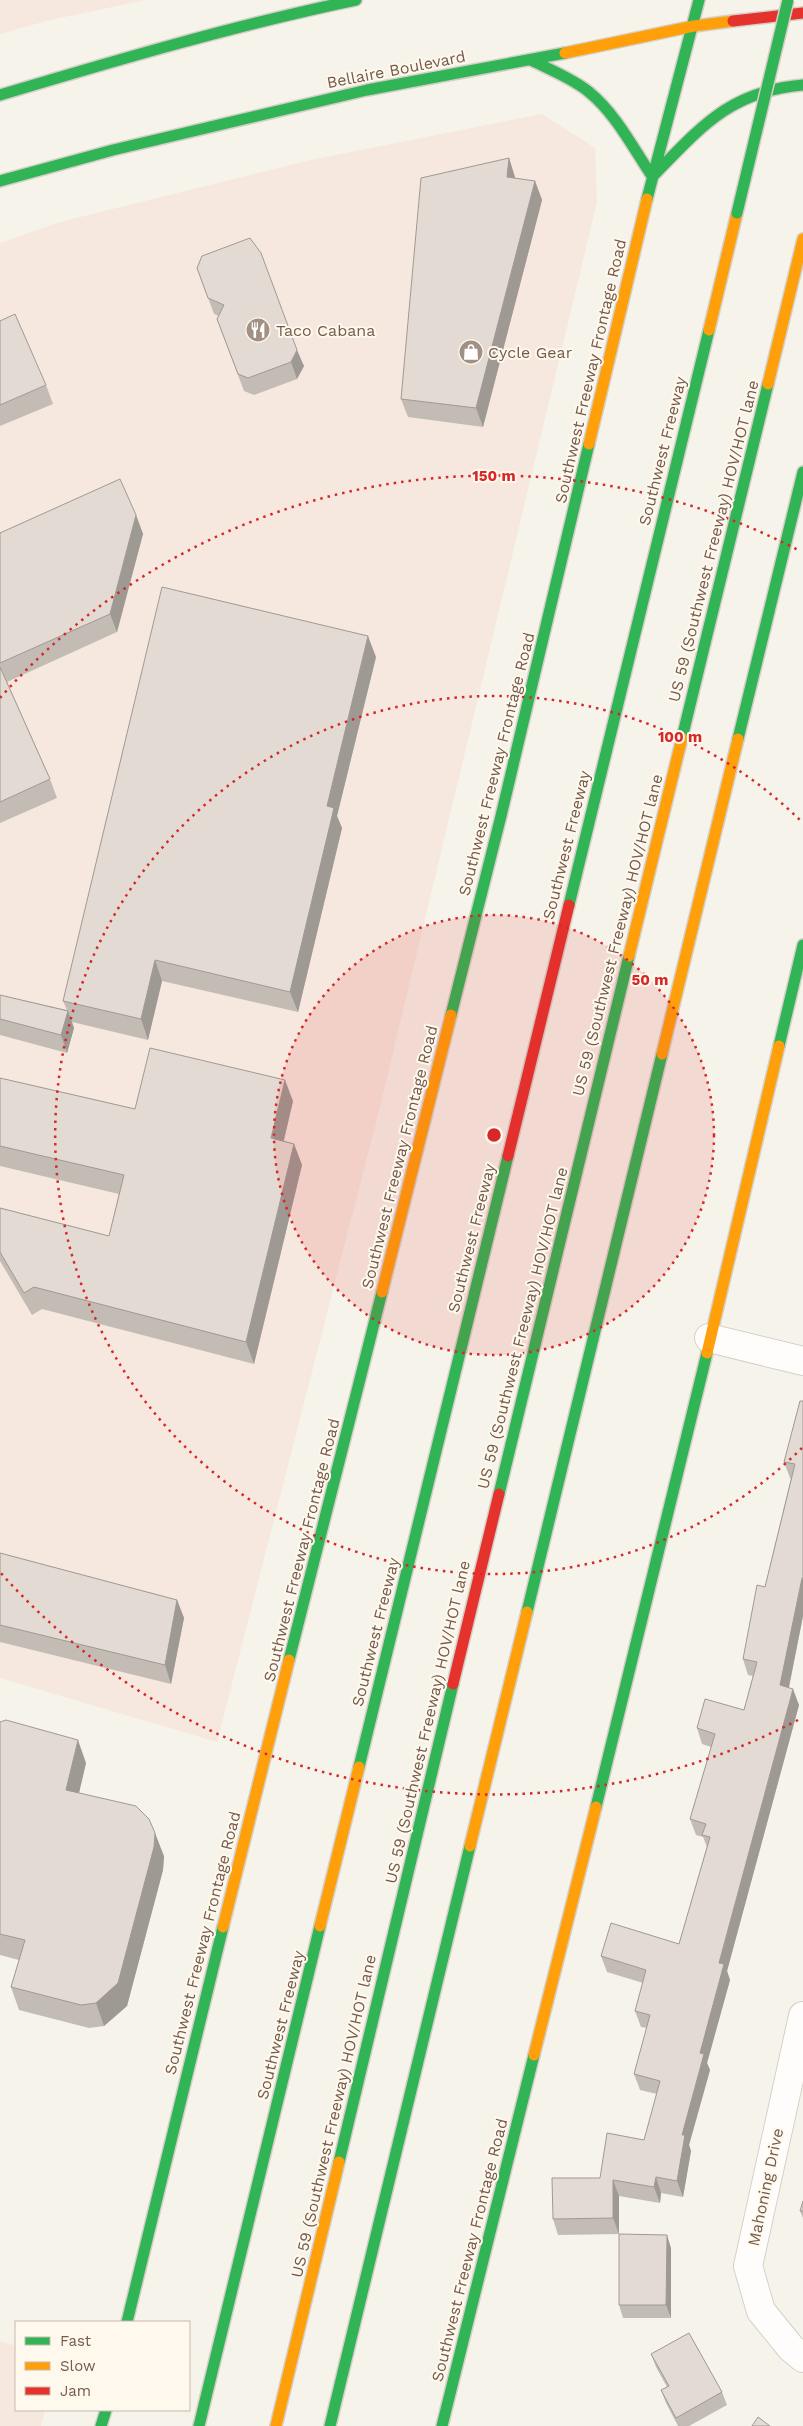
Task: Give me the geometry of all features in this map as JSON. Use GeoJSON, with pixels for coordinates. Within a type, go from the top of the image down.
{"type":"FeatureCollection","features":[{"type":"Feature","properties":{"kind":"main road"},"geometry":{"type":"LineString","coordinates":[[0,95],[73,73],[356,0]]}},
{"type":"Feature","properties":{"kind":"main road","name":"Southwest Freeway Frontage Road"},"geometry":{"type":"LineString","coordinates":[[127,2321],[178,2104],[500,816],[652,176],[694,26],[699,0]]}},
{"type":"Feature","properties":{"kind":"main road","name":"Southwest Freeway"},"geometry":{"type":"LineString","coordinates":[[199,2426],[788,0]]}},
{"type":"Feature","properties":{"kind":"main road","name":"Bellaire Boulevard"},"geometry":{"type":"LineString","coordinates":[[0,181],[113,150],[367,90],[531,60],[694,26],[803,13]]}},
{"type":"Feature","properties":{"kind":"main road"},"geometry":{"type":"LineString","coordinates":[[531,60],[569,79],[590,94],[622,131],[652,176],[725,108],[768,89],[803,85]]}},
{"type":"Feature","properties":{"kind":"main road","name":"US 59 (Southwest Freeway) HOV/HOT lane"},"geometry":{"type":"LineString","coordinates":[[276,2426],[524,1387],[803,239]]}},
{"type":"Feature","properties":{"kind":"main road"},"geometry":{"type":"LineString","coordinates":[[330,2426],[803,472]]}},
{"type":"Feature","properties":{"kind":"main road","name":"Southwest Freeway Frontage Road"},"geometry":{"type":"LineString","coordinates":[[442,2426],[672,1499],[803,945]]}},
{"type":"Feature","properties":{"kind":"main road"},"geometry":{"type":"LineString","coordinates":[[102,2426],[106,2411]]}},
{"type":"Feature","properties":{"kind":"main road"},"geometry":{"type":"LineString","coordinates":[[113,2411],[115,2426]]}},
{"type":"Feature","properties":{"kind":"street"},"geometry":{"type":"LineString","coordinates":[[709,1338],[803,1361]]}},
{"type":"Feature","properties":{"kind":"street","name":"Mahoning Drive"},"geometry":{"type":"LineString","coordinates":[[797,2353],[761,2311],[748,2266],[801,2033]]}},
{"type":"Feature","properties":{"kind":"shaded area"},"geometry":{"type":"Polygon","coordinates":[[[0,0],[146,0],[50,20],[0,34],[0,0]]]}},
{"type":"Feature","properties":{"kind":"shaded area"},"geometry":{"type":"Polygon","coordinates":[[[542,114],[595,148],[597,202],[379,1111],[217,1742],[0,1678],[0,243],[60,222],[306,161],[542,114]]]}},
{"type":"Feature","properties":{"kind":"shaded area"},"geometry":{"type":"Polygon","coordinates":[[[0,2341],[15,2346],[15,2411],[45,2411],[41,2426],[0,2426],[0,2341]]]}},
{"type":"Feature","properties":{"kind":"building"},"geometry":{"type":"Polygon","coordinates":[[[509,158],[507,177],[535,181],[476,408],[401,399],[421,178],[509,158]]]}},
{"type":"Feature","properties":{"kind":"building","name":"Taco Cabana"},"geometry":{"type":"Polygon","coordinates":[[[250,238],[261,253],[297,350],[291,362],[248,378],[238,374],[217,319],[224,305],[208,298],[197,268],[202,256],[250,238]]]}},
{"type":"Feature","properties":{"kind":"building"},"geometry":{"type":"Polygon","coordinates":[[[15,314],[46,385],[0,405],[0,321],[15,314]]]}},
{"type":"Feature","properties":{"kind":"building"},"geometry":{"type":"Polygon","coordinates":[[[120,479],[136,515],[110,614],[0,663],[0,533],[120,479]]]}},
{"type":"Feature","properties":{"kind":"building"},"geometry":{"type":"Polygon","coordinates":[[[162,587],[368,636],[327,806],[334,808],[290,992],[155,960],[141,1019],[63,1001],[162,587]]]}},
{"type":"Feature","properties":{"kind":"building"},"geometry":{"type":"Polygon","coordinates":[[[0,667],[50,779],[0,802],[0,667]]]}},
{"type":"Feature","properties":{"kind":"building"},"geometry":{"type":"Polygon","coordinates":[[[0,995],[68,1011],[61,1035],[0,1019],[0,995]]]}},
{"type":"Feature","properties":{"kind":"building"},"geometry":{"type":"Polygon","coordinates":[[[150,1048],[285,1080],[271,1138],[294,1144],[246,1342],[34,1287],[24,1293],[0,1252],[0,1208],[109,1236],[124,1175],[0,1146],[0,1078],[135,1109],[150,1048]]]}},
{"type":"Feature","properties":{"kind":"building"},"geometry":{"type":"Polygon","coordinates":[[[800,1401],[803,1401],[803,1578],[780,1685],[793,1689],[719,1963],[724,1964],[700,2053],[704,2054],[682,2135],[685,2135],[677,2181],[656,2177],[654,2187],[613,2180],[613,2218],[553,2219],[552,2178],[600,2178],[607,2133],[644,2140],[660,2081],[634,2074],[650,2015],[635,2011],[646,1970],[601,1956],[611,1923],[679,1944],[710,1837],[702,1835],[706,1824],[690,1819],[715,1734],[697,1728],[705,1699],[744,1710],[757,1662],[743,1659],[757,1585],[765,1587],[795,1464],[784,1462],[800,1401]]]}},
{"type":"Feature","properties":{"kind":"building"},"geometry":{"type":"Polygon","coordinates":[[[0,1553],[177,1600],[165,1665],[0,1625],[0,1553]]]}},
{"type":"Feature","properties":{"kind":"building"},"geometry":{"type":"Polygon","coordinates":[[[6,1720],[78,1740],[66,1790],[136,1806],[149,1819],[155,1833],[154,1847],[118,1983],[96,2003],[81,2005],[11,1987],[25,1940],[0,1934],[0,1722],[6,1720]]]}},
{"type":"Feature","properties":{"kind":"building"},"geometry":{"type":"Polygon","coordinates":[[[619,2234],[667,2235],[666,2305],[619,2305],[619,2234]]]}},
{"type":"Feature","properties":{"kind":"building"},"geometry":{"type":"Polygon","coordinates":[[[689,2333],[722,2392],[676,2418],[661,2390],[669,2386],[651,2354],[689,2333]]]}},
{"type":"Feature","properties":{"kind":"building"},"geometry":{"type":"Polygon","coordinates":[[[758,2417],[770,2426],[752,2426],[758,2417]]]}},
{"type":"Feature","properties":{"kind":"traffic: fast"},"geometry":{"type":"LineString","coordinates":[[0,95],[221,32],[356,0]]}},
{"type":"Feature","properties":{"kind":"traffic: fast"},"geometry":{"type":"LineString","coordinates":[[647,199],[699,0]]}},
{"type":"Feature","properties":{"kind":"traffic: fast"},"geometry":{"type":"LineString","coordinates":[[737,213],[788,0]]}},
{"type":"Feature","properties":{"kind":"traffic: fast"},"geometry":{"type":"LineString","coordinates":[[0,181],[113,150],[367,90],[565,53]]}},
{"type":"Feature","properties":{"kind":"traffic: fast"},"geometry":{"type":"LineString","coordinates":[[531,60],[575,82],[599,101],[616,121],[652,176]]}},
{"type":"Feature","properties":{"kind":"traffic: fast"},"geometry":{"type":"LineString","coordinates":[[653,176],[686,142],[719,114],[756,95],[803,85]]}},
{"type":"Feature","properties":{"kind":"traffic: fast"},"geometry":{"type":"LineString","coordinates":[[569,905],[709,330]]}},
{"type":"Feature","properties":{"kind":"traffic: fast"},"geometry":{"type":"LineString","coordinates":[[682,738],[768,384]]}},
{"type":"Feature","properties":{"kind":"traffic: fast"},"geometry":{"type":"LineString","coordinates":[[451,1015],[501,816],[589,444]]}},
{"type":"Feature","properties":{"kind":"traffic: fast"},"geometry":{"type":"LineString","coordinates":[[738,739],[803,472]]}},
{"type":"Feature","properties":{"kind":"traffic: fast"},"geometry":{"type":"LineString","coordinates":[[779,1046],[803,945]]}},
{"type":"Feature","properties":{"kind":"traffic: fast"},"geometry":{"type":"LineString","coordinates":[[499,1494],[629,956]]}},
{"type":"Feature","properties":{"kind":"traffic: fast"},"geometry":{"type":"LineString","coordinates":[[527,1612],[662,1054]]}},
{"type":"Feature","properties":{"kind":"traffic: fast"},"geometry":{"type":"LineString","coordinates":[[359,1767],[508,1156]]}},
{"type":"Feature","properties":{"kind":"traffic: fast"},"geometry":{"type":"LineString","coordinates":[[289,1660],[382,1292]]}},
{"type":"Feature","properties":{"kind":"traffic: fast"},"geometry":{"type":"LineString","coordinates":[[596,1807],[707,1353]]}},
{"type":"Feature","properties":{"kind":"traffic: fast"},"geometry":{"type":"LineString","coordinates":[[339,2162],[453,1684]]}},
{"type":"Feature","properties":{"kind":"traffic: fast"},"geometry":{"type":"LineString","coordinates":[[330,2426],[470,1846]]}},
{"type":"Feature","properties":{"kind":"traffic: fast"},"geometry":{"type":"LineString","coordinates":[[199,2426],[320,1926]]}},
{"type":"Feature","properties":{"kind":"traffic: fast"},"geometry":{"type":"LineString","coordinates":[[127,2321],[223,1927]]}},
{"type":"Feature","properties":{"kind":"traffic: fast"},"geometry":{"type":"LineString","coordinates":[[442,2426],[534,2055]]}},
{"type":"Feature","properties":{"kind":"traffic: fast"},"geometry":{"type":"LineString","coordinates":[[101,2426],[106,2411]]}},
{"type":"Feature","properties":{"kind":"traffic: slow"},"geometry":{"type":"LineString","coordinates":[[565,53],[694,26],[733,21]]}},
{"type":"Feature","properties":{"kind":"traffic: slow"},"geometry":{"type":"LineString","coordinates":[[589,444],[647,199]]}},
{"type":"Feature","properties":{"kind":"traffic: slow"},"geometry":{"type":"LineString","coordinates":[[709,330],[737,213]]}},
{"type":"Feature","properties":{"kind":"traffic: slow"},"geometry":{"type":"LineString","coordinates":[[768,384],[803,239]]}},
{"type":"Feature","properties":{"kind":"traffic: slow"},"geometry":{"type":"LineString","coordinates":[[629,956],[682,738]]}},
{"type":"Feature","properties":{"kind":"traffic: slow"},"geometry":{"type":"LineString","coordinates":[[662,1054],[738,739]]}},
{"type":"Feature","properties":{"kind":"traffic: slow"},"geometry":{"type":"LineString","coordinates":[[382,1292],[451,1015]]}},
{"type":"Feature","properties":{"kind":"traffic: slow"},"geometry":{"type":"LineString","coordinates":[[707,1353],[779,1046]]}},
{"type":"Feature","properties":{"kind":"traffic: slow"},"geometry":{"type":"LineString","coordinates":[[470,1846],[527,1612]]}},
{"type":"Feature","properties":{"kind":"traffic: slow"},"geometry":{"type":"LineString","coordinates":[[223,1927],[289,1660]]}},
{"type":"Feature","properties":{"kind":"traffic: slow"},"geometry":{"type":"LineString","coordinates":[[320,1926],[359,1767]]}},
{"type":"Feature","properties":{"kind":"traffic: slow"},"geometry":{"type":"LineString","coordinates":[[534,2055],[596,1807]]}},
{"type":"Feature","properties":{"kind":"traffic: slow"},"geometry":{"type":"LineString","coordinates":[[276,2426],[339,2162]]}},
{"type":"Feature","properties":{"kind":"traffic: jam"},"geometry":{"type":"LineString","coordinates":[[733,21],[803,13]]}},
{"type":"Feature","properties":{"kind":"traffic: jam"},"geometry":{"type":"LineString","coordinates":[[508,1156],[569,905]]}},
{"type":"Feature","properties":{"kind":"traffic: jam"},"geometry":{"type":"LineString","coordinates":[[453,1684],[499,1494]]}},
{"type":"Feature","properties":{"kind":"place","name":"Taco Cabana"},"geometry":{"type":"Point","coordinates":[258,330]}},
{"type":"Feature","properties":{"kind":"place","name":"Cycle Gear"},"geometry":{"type":"Point","coordinates":[471,352]}}]}
